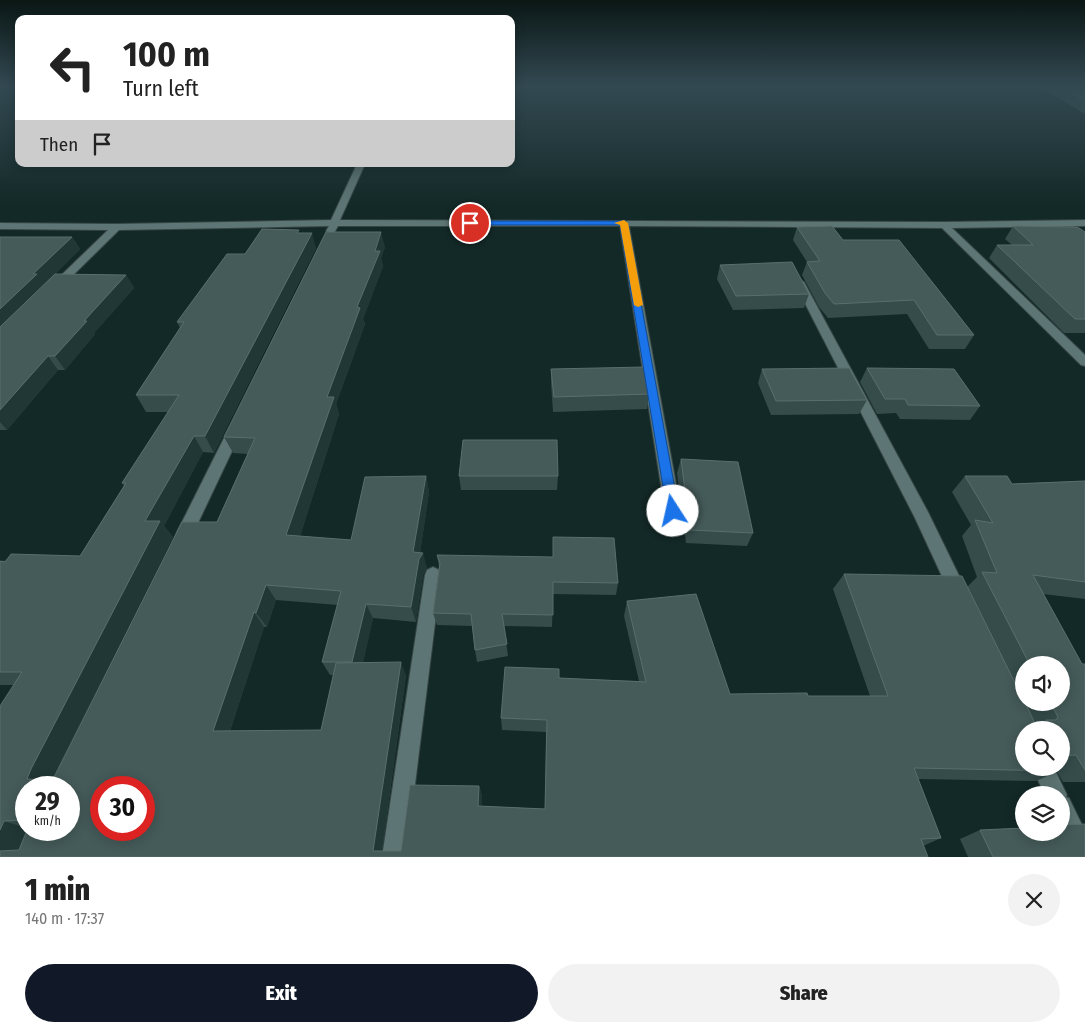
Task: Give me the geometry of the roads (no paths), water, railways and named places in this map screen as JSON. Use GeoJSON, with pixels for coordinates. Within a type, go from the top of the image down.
{"type":"FeatureCollection","features":[{"type":"Feature","properties":{"kind":"street"},"geometry":{"type":"LineString","coordinates":[[326,241],[360,167]]}},
{"type":"Feature","properties":{"kind":"street"},"geometry":{"type":"LineString","coordinates":[[624,223],[673,511]]}},
{"type":"Feature","properties":{"kind":"street"},"geometry":{"type":"LineString","coordinates":[[3,228],[335,224],[944,225],[1085,223]]}},
{"type":"Feature","properties":{"kind":"street"},"geometry":{"type":"LineString","coordinates":[[1059,224],[1072,235]]}},
{"type":"Feature","properties":{"kind":"street"},"geometry":{"type":"LineString","coordinates":[[944,225],[1085,362]]}},
{"type":"Feature","properties":{"kind":"street"},"geometry":{"type":"LineString","coordinates":[[48,294],[116,227]]}},
{"type":"Feature","properties":{"kind":"street"},"geometry":{"type":"LineString","coordinates":[[792,270],[922,517],[965,606]]}},
{"type":"Feature","properties":{"kind":"street"},"geometry":{"type":"LineString","coordinates":[[175,555],[244,412]]}},
{"type":"Feature","properties":{"kind":"street"},"geometry":{"type":"LineString","coordinates":[[394,857],[432,575]]}},
{"type":"Feature","properties":{"kind":"street"},"geometry":{"type":"LineString","coordinates":[[1070,824],[1085,855]]}}]}
